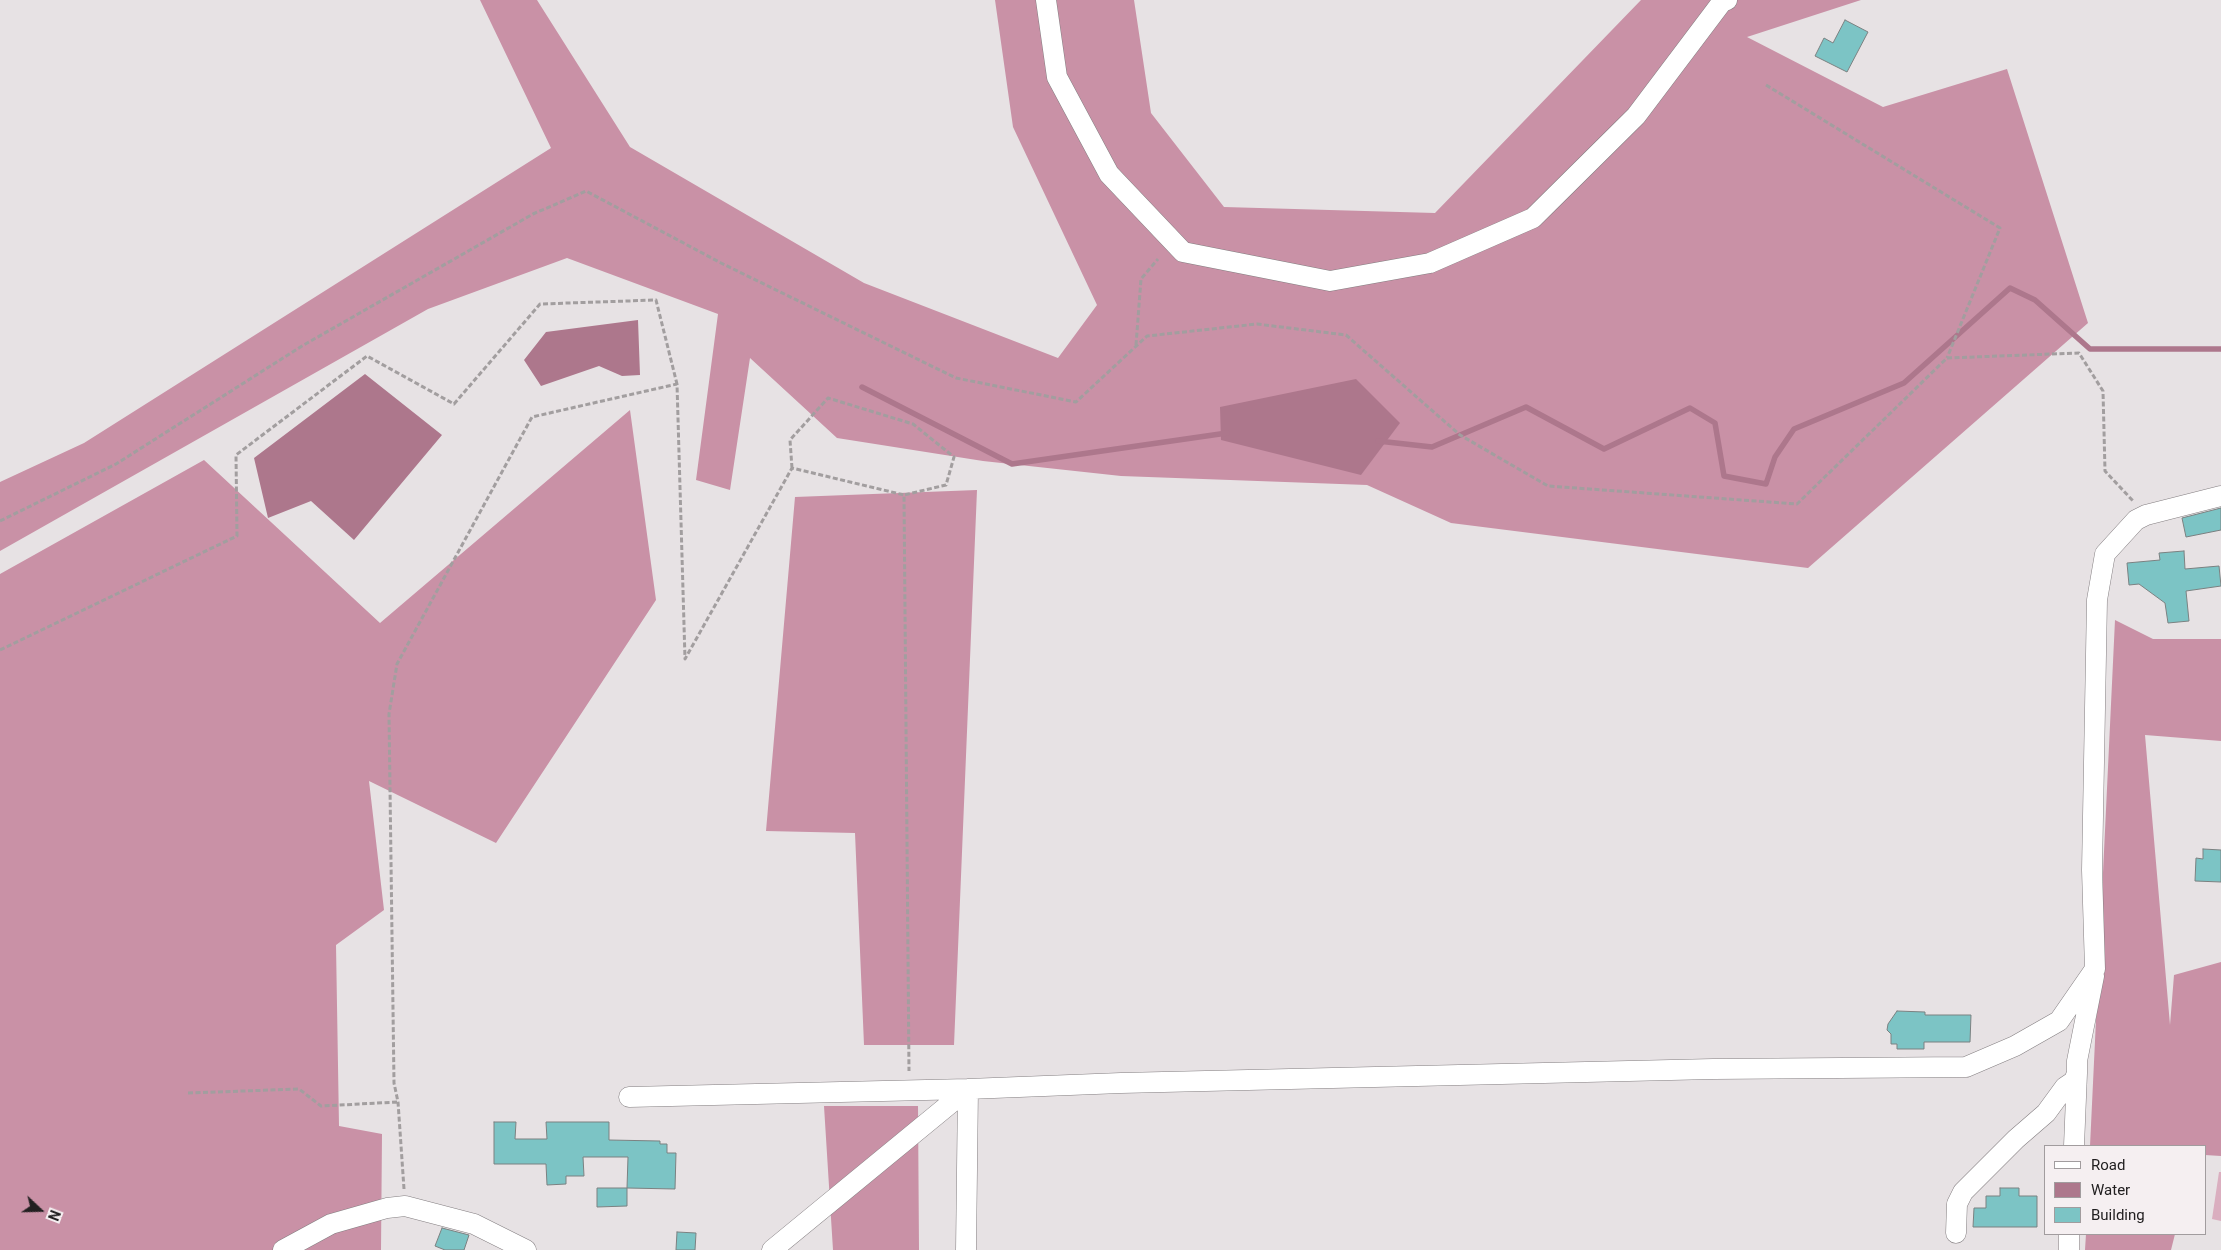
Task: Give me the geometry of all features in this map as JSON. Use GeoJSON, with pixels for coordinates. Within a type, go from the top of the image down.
{"type":"FeatureCollection","features":[{"type":"Feature","properties":{"kind":"street"},"geometry":{"type":"LineString","coordinates":[[1046,0],[1057,77],[1109,174],[1183,252],[1330,281],[1430,263],[1533,218],[1636,116],[1722,2],[1727,0]]}},
{"type":"Feature","properties":{"kind":"street"},"geometry":{"type":"LineString","coordinates":[[2074,1145],[2077,1061],[2095,969],[2092,870],[2097,600],[2105,554],[2136,520],[2146,515],[2221,496]]}},
{"type":"Feature","properties":{"kind":"street"},"geometry":{"type":"LineString","coordinates":[[629,1097],[800,1094],[909,1089],[968,1089],[1121,1083],[1713,1068],[1966,1067],[2015,1046],[2059,1021],[2095,969]]}},
{"type":"Feature","properties":{"kind":"street"},"geometry":{"type":"LineString","coordinates":[[1956,1233],[1957,1204],[1963,1192],[2003,1151],[2046,1113],[2065,1086],[2074,1081],[2077,1073]]}},
{"type":"Feature","properties":{"kind":"street"},"geometry":{"type":"LineString","coordinates":[[772,1250],[968,1089]]}},
{"type":"Feature","properties":{"kind":"street"},"geometry":{"type":"LineString","coordinates":[[966,1250],[968,1089]]}},
{"type":"Feature","properties":{"kind":"street"},"geometry":{"type":"LineString","coordinates":[[283,1250],[331,1224],[387,1208],[405,1206],[474,1224],[526,1250]]}},
{"type":"Feature","properties":{"kind":"street"},"geometry":{"type":"LineString","coordinates":[[2068,1250],[2069,1235]]}},
{"type":"Feature","properties":{"kind":"path"},"geometry":{"type":"LineString","coordinates":[[0,521],[116,464],[302,346],[533,214],[586,191],[721,263],[956,378],[1076,402],[1147,336],[1257,324],[1346,334],[1460,435],[1548,486],[1797,504],[1947,358],[2000,228],[1766,85]]}},
{"type":"Feature","properties":{"kind":"path"},"geometry":{"type":"LineString","coordinates":[[1136,346],[1141,279],[1158,259]]}},
{"type":"Feature","properties":{"kind":"path"},"geometry":{"type":"LineString","coordinates":[[0,650],[237,536],[236,455],[367,356],[454,404],[540,304],[656,300],[677,384],[685,659],[792,468],[790,440],[828,398],[913,424],[954,457],[946,485],[904,495],[792,468]]}},
{"type":"Feature","properties":{"kind":"path"},"geometry":{"type":"LineString","coordinates":[[1947,358],[2079,353],[2103,390],[2105,471],[2146,515]]}},
{"type":"Feature","properties":{"kind":"path"},"geometry":{"type":"LineString","coordinates":[[405,1206],[398,1102],[394,1083],[389,714],[397,664],[532,417],[677,384]]}},
{"type":"Feature","properties":{"kind":"path"},"geometry":{"type":"LineString","coordinates":[[904,495],[909,1089]]}},
{"type":"Feature","properties":{"kind":"path"},"geometry":{"type":"LineString","coordinates":[[188,1094],[298,1089],[321,1106],[398,1102]]}},
{"type":"Feature","properties":{"kind":"shaded area"},"geometry":{"type":"Polygon","coordinates":[[[480,0],[537,0],[630,147],[864,283],[1058,358],[1097,305],[1013,127],[995,0],[1134,0],[1151,113],[1224,207],[1435,213],[1641,0],[1861,0],[1747,37],[1883,107],[2007,69],[2088,323],[1808,568],[1451,523],[1367,485],[1121,476],[983,461],[837,438],[750,358],[730,490],[696,480],[718,314],[567,258],[428,309],[0,551],[0,482],[84,443],[551,148],[480,0]]]}},
{"type":"Feature","properties":{"kind":"shaded area"},"geometry":{"type":"Polygon","coordinates":[[[630,410],[656,600],[496,843],[369,781],[384,910],[336,945],[339,1126],[382,1134],[381,1250],[0,1250],[0,574],[204,460],[380,623],[630,410]]]}},
{"type":"Feature","properties":{"kind":"shaded area"},"geometry":{"type":"Polygon","coordinates":[[[977,490],[954,1045],[864,1045],[855,833],[766,831],[795,497],[977,490]]]}},
{"type":"Feature","properties":{"kind":"shaded area"},"geometry":{"type":"Polygon","coordinates":[[[2115,620],[2153,639],[2221,639],[2221,741],[2145,735],[2170,1025],[2174,975],[2221,962],[2221,1156],[2206,1155],[2206,1145],[2090,1145],[2115,620]]]}},
{"type":"Feature","properties":{"kind":"shaded area"},"geometry":{"type":"Polygon","coordinates":[[[824,1106],[918,1106],[919,1250],[833,1250],[824,1106]]]}},
{"type":"Feature","properties":{"kind":"shaded area"},"geometry":{"type":"Polygon","coordinates":[[[2219,1172],[2221,1172],[2221,1221],[2212,1219],[2219,1172]]]}},
{"type":"Feature","properties":{"kind":"shaded area"},"geometry":{"type":"Polygon","coordinates":[[[2086,1235],[2175,1235],[2171,1250],[2085,1250],[2086,1235]]]}},
{"type":"Feature","properties":{"kind":"water"},"geometry":{"type":"Polygon","coordinates":[[[638,320],[640,375],[622,376],[599,366],[541,386],[524,360],[546,332],[638,320]]]}},
{"type":"Feature","properties":{"kind":"water"},"geometry":{"type":"Polygon","coordinates":[[[365,374],[442,435],[354,540],[311,501],[268,518],[254,458],[365,374]]]}},
{"type":"Feature","properties":{"kind":"water"},"geometry":{"type":"Polygon","coordinates":[[[1356,379],[1400,423],[1361,475],[1221,440],[1220,407],[1356,379]]]}},
{"type":"Feature","properties":{"kind":"building"},"geometry":{"type":"Polygon","coordinates":[[[1845,20],[1868,32],[1847,72],[1815,56],[1824,38],[1833,43],[1845,20]]]}},
{"type":"Feature","properties":{"kind":"building"},"geometry":{"type":"Polygon","coordinates":[[[2221,508],[2221,530],[2186,537],[2182,518],[2221,508]]]}},
{"type":"Feature","properties":{"kind":"building"},"geometry":{"type":"Polygon","coordinates":[[[2184,551],[2185,569],[2219,566],[2221,586],[2186,591],[2189,621],[2168,623],[2165,603],[2139,584],[2129,585],[2127,563],[2160,560],[2159,553],[2184,551]]]}},
{"type":"Feature","properties":{"kind":"building"},"geometry":{"type":"Polygon","coordinates":[[[2203,849],[2221,850],[2221,882],[2195,881],[2196,858],[2203,859],[2203,849]]]}},
{"type":"Feature","properties":{"kind":"building"},"geometry":{"type":"Polygon","coordinates":[[[1897,1011],[1925,1012],[1925,1015],[1971,1015],[1970,1042],[1924,1042],[1924,1049],[1897,1049],[1897,1044],[1891,1044],[1891,1034],[1887,1030],[1888,1024],[1897,1011]]]}},
{"type":"Feature","properties":{"kind":"building"},"geometry":{"type":"Polygon","coordinates":[[[494,1122],[516,1122],[515,1139],[547,1139],[546,1122],[609,1122],[609,1140],[660,1141],[660,1144],[667,1144],[667,1153],[676,1153],[675,1189],[627,1188],[628,1157],[583,1157],[584,1176],[566,1176],[566,1184],[547,1185],[546,1164],[494,1164],[494,1122]]]}},
{"type":"Feature","properties":{"kind":"building"},"geometry":{"type":"Polygon","coordinates":[[[597,1188],[627,1188],[627,1206],[597,1207],[597,1188]]]}},
{"type":"Feature","properties":{"kind":"building"},"geometry":{"type":"Polygon","coordinates":[[[2000,1188],[2019,1188],[2019,1196],[2037,1196],[2037,1227],[1973,1227],[1974,1208],[1986,1208],[1986,1196],[2000,1196],[2000,1188]]]}},
{"type":"Feature","properties":{"kind":"building"},"geometry":{"type":"Polygon","coordinates":[[[442,1228],[469,1235],[464,1250],[445,1250],[435,1246],[442,1228]]]}},
{"type":"Feature","properties":{"kind":"building"},"geometry":{"type":"Polygon","coordinates":[[[677,1232],[696,1233],[695,1250],[676,1250],[677,1232]]]}},
{"type":"Feature","properties":{"kind":"waterway"},"geometry":{"type":"LineString","coordinates":[[1378,441],[1432,447],[1526,407],[1604,449],[1690,408],[1715,423],[1724,476],[1766,484],[1775,457],[1794,429],[1904,383],[2010,288],[2035,300],[2090,349],[2221,349]]}},
{"type":"Feature","properties":{"kind":"waterway"},"geometry":{"type":"LineString","coordinates":[[862,387],[1012,464],[1227,433]]}}]}
